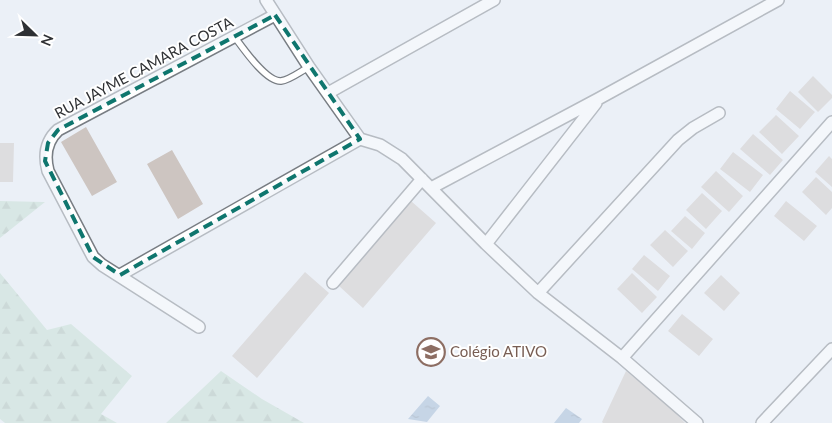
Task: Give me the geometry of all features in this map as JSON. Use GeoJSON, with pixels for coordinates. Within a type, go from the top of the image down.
{"type":"FeatureCollection","features":[{"type":"Feature","properties":{"kind":"street"},"geometry":{"type":"LineString","coordinates":[[266,0],[360,139],[380,145],[402,159],[486,244],[538,293],[622,358],[697,423]]}},
{"type":"Feature","properties":{"kind":"street"},"geometry":{"type":"LineString","coordinates":[[328,93],[494,0]]}},
{"type":"Feature","properties":{"kind":"street"},"geometry":{"type":"LineString","coordinates":[[431,188],[778,0]]}},
{"type":"Feature","properties":{"kind":"street","name":"RUA JAYME CAMARA COSTA"},"geometry":{"type":"LineString","coordinates":[[120,275],[102,265],[93,257],[48,171],[45,161],[48,143],[52,135],[58,130],[275,15]]}},
{"type":"Feature","properties":{"kind":"street"},"geometry":{"type":"LineString","coordinates":[[486,244],[598,99]]}},
{"type":"Feature","properties":{"kind":"street"},"geometry":{"type":"LineString","coordinates":[[538,293],[678,140],[693,128],[719,113]]}},
{"type":"Feature","properties":{"kind":"street"},"geometry":{"type":"LineString","coordinates":[[622,358],[832,122]]}},
{"type":"Feature","properties":{"kind":"street"},"geometry":{"type":"LineString","coordinates":[[199,327],[120,275],[360,139]]}},
{"type":"Feature","properties":{"kind":"street"},"geometry":{"type":"LineString","coordinates":[[334,283],[422,179]]}},
{"type":"Feature","properties":{"kind":"street"},"geometry":{"type":"LineString","coordinates":[[762,423],[832,349]]}},
{"type":"Feature","properties":{"kind":"lane"},"geometry":{"type":"LineString","coordinates":[[234,36],[263,72],[273,80],[282,81],[309,66]]}},
{"type":"Feature","properties":{"kind":"highlighted area"},"geometry":{"type":"Polygon","coordinates":[[[275,15],[360,139],[120,275],[93,257],[45,161],[48,143],[58,130],[275,15]]]}},
{"type":"Feature","properties":{"kind":"green space"},"geometry":{"type":"Polygon","coordinates":[[[0,201],[45,202],[0,238],[0,201]]]}},
{"type":"Feature","properties":{"kind":"green space"},"geometry":{"type":"Polygon","coordinates":[[[0,273],[47,330],[71,324],[132,376],[101,414],[117,423],[5,423],[0,419],[0,273]]]}},
{"type":"Feature","properties":{"kind":"green space"},"geometry":{"type":"Polygon","coordinates":[[[221,371],[262,399],[304,423],[166,423],[221,371]]]}},
{"type":"Feature","properties":{"kind":"water"},"geometry":{"type":"Polygon","coordinates":[[[428,396],[440,406],[427,422],[408,419],[428,396]]]}},
{"type":"Feature","properties":{"kind":"water"},"geometry":{"type":"Polygon","coordinates":[[[566,408],[582,419],[579,423],[554,423],[566,408]]]}},
{"type":"Feature","properties":{"kind":"building"},"geometry":{"type":"Polygon","coordinates":[[[813,76],[832,95],[832,98],[818,112],[798,92],[813,76]]]}},
{"type":"Feature","properties":{"kind":"building"},"geometry":{"type":"Polygon","coordinates":[[[790,91],[815,112],[800,129],[776,109],[790,91]]]}},
{"type":"Feature","properties":{"kind":"building"},"geometry":{"type":"Polygon","coordinates":[[[776,115],[799,136],[782,154],[759,132],[776,115]]]}},
{"type":"Feature","properties":{"kind":"building"},"geometry":{"type":"Polygon","coordinates":[[[86,127],[117,182],[92,196],[61,142],[86,127]]]}},
{"type":"Feature","properties":{"kind":"building"},"geometry":{"type":"Polygon","coordinates":[[[753,134],[783,160],[770,175],[740,149],[753,134]]]}},
{"type":"Feature","properties":{"kind":"building"},"geometry":{"type":"Polygon","coordinates":[[[0,143],[14,143],[13,182],[0,182],[0,143]]]}},
{"type":"Feature","properties":{"kind":"building"},"geometry":{"type":"Polygon","coordinates":[[[172,150],[203,204],[178,219],[147,164],[172,150]]]}},
{"type":"Feature","properties":{"kind":"building"},"geometry":{"type":"Polygon","coordinates":[[[733,152],[763,175],[750,192],[720,169],[733,152]]]}},
{"type":"Feature","properties":{"kind":"building"},"geometry":{"type":"Polygon","coordinates":[[[829,156],[832,159],[832,187],[815,172],[829,156]]]}},
{"type":"Feature","properties":{"kind":"building"},"geometry":{"type":"Polygon","coordinates":[[[716,171],[743,196],[729,212],[701,187],[716,171]]]}},
{"type":"Feature","properties":{"kind":"building"},"geometry":{"type":"Polygon","coordinates":[[[816,177],[832,192],[832,208],[826,215],[802,192],[816,177]]]}},
{"type":"Feature","properties":{"kind":"building"},"geometry":{"type":"Polygon","coordinates":[[[702,193],[722,211],[706,229],[686,210],[702,193]]]}},
{"type":"Feature","properties":{"kind":"building"},"geometry":{"type":"Polygon","coordinates":[[[411,201],[436,223],[363,308],[339,286],[411,201]]]}},
{"type":"Feature","properties":{"kind":"building"},"geometry":{"type":"Polygon","coordinates":[[[786,201],[817,226],[804,241],[774,216],[786,201]]]}},
{"type":"Feature","properties":{"kind":"building"},"geometry":{"type":"Polygon","coordinates":[[[685,216],[705,233],[692,249],[671,231],[685,216]]]}},
{"type":"Feature","properties":{"kind":"building"},"geometry":{"type":"Polygon","coordinates":[[[665,230],[688,251],[673,267],[650,245],[665,230]]]}},
{"type":"Feature","properties":{"kind":"building"},"geometry":{"type":"Polygon","coordinates":[[[644,255],[670,276],[658,291],[632,269],[644,255]]]}},
{"type":"Feature","properties":{"kind":"building"},"geometry":{"type":"Polygon","coordinates":[[[305,272],[329,293],[257,378],[232,356],[305,272]]]}},
{"type":"Feature","properties":{"kind":"building"},"geometry":{"type":"Polygon","coordinates":[[[632,273],[657,297],[642,313],[617,289],[632,273]]]}},
{"type":"Feature","properties":{"kind":"building"},"geometry":{"type":"Polygon","coordinates":[[[721,275],[740,293],[724,311],[704,293],[721,275]]]}},
{"type":"Feature","properties":{"kind":"building"},"geometry":{"type":"Polygon","coordinates":[[[682,314],[713,339],[699,356],[668,331],[682,314]]]}},
{"type":"Feature","properties":{"kind":"building"},"geometry":{"type":"Polygon","coordinates":[[[626,371],[667,404],[685,423],[603,423],[626,371]]]}},
{"type":"Feature","properties":{"kind":"place","name":"Colégio ATIVO"},"geometry":{"type":"Point","coordinates":[431,352]}}]}
